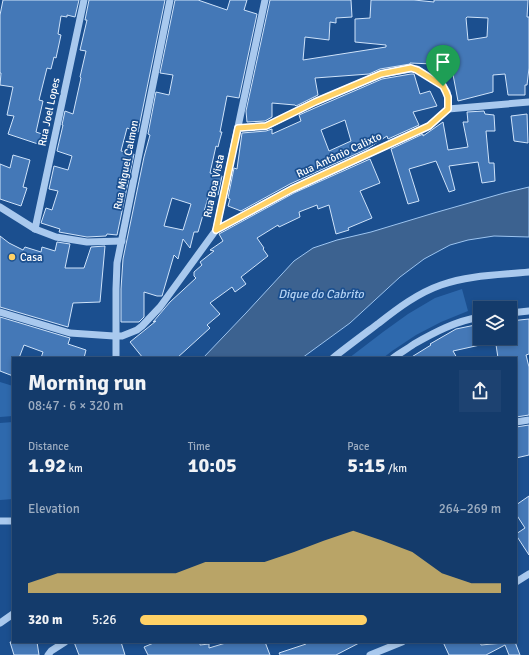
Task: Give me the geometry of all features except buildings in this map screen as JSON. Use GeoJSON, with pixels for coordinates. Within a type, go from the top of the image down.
{"type":"FeatureCollection","features":[{"type":"Feature","properties":{"kind":"street","name":"Rua Joel Lopes"},"geometry":{"type":"LineString","coordinates":[[35,229],[84,0]]}},
{"type":"Feature","properties":{"kind":"street","name":"Rua Miguel Calmon"},"geometry":{"type":"LineString","coordinates":[[116,357],[117,263],[170,0]]}},
{"type":"Feature","properties":{"kind":"street","name":"Rua Boa Vista"},"geometry":{"type":"LineString","coordinates":[[0,312],[70,333],[122,336],[137,330],[160,308],[216,230],[265,0]]}},
{"type":"Feature","properties":{"kind":"street"},"geometry":{"type":"LineString","coordinates":[[238,128],[266,126],[315,102],[381,74],[411,68],[443,86],[448,97],[448,109],[529,102]]}},
{"type":"Feature","properties":{"kind":"street","name":"Rua Antônio Calixto"},"geometry":{"type":"LineString","coordinates":[[216,230],[292,189],[429,126],[448,109]]}},
{"type":"Feature","properties":{"kind":"street"},"geometry":{"type":"LineString","coordinates":[[0,207],[35,229],[56,237],[87,242],[122,241]]}},
{"type":"Feature","properties":{"kind":"street"},"geometry":{"type":"LineString","coordinates":[[333,357],[401,306],[430,290],[442,285],[472,278],[529,272]]}},
{"type":"Feature","properties":{"kind":"street"},"geometry":{"type":"LineString","coordinates":[[517,312],[529,311]]}},
{"type":"Feature","properties":{"kind":"street"},"geometry":{"type":"LineString","coordinates":[[395,357],[444,328],[473,318]]}},
{"type":"Feature","properties":{"kind":"street"},"geometry":{"type":"LineString","coordinates":[[517,422],[529,420]]}},
{"type":"Feature","properties":{"kind":"street"},"geometry":{"type":"LineString","coordinates":[[0,521],[12,521]]}},
{"type":"Feature","properties":{"kind":"street"},"geometry":{"type":"LineString","coordinates":[[517,581],[529,574]]}},
{"type":"Feature","properties":{"kind":"street"},"geometry":{"type":"LineString","coordinates":[[0,623],[12,615]]}},
{"type":"Feature","properties":{"kind":"street"},"geometry":{"type":"LineString","coordinates":[[48,655],[64,643]]}},
{"type":"Feature","properties":{"kind":"street"},"geometry":{"type":"LineString","coordinates":[[370,655],[400,643]]}},
{"type":"Feature","properties":{"kind":"shaded area"},"geometry":{"type":"Polygon","coordinates":[[[462,289],[468,311],[441,322],[416,335],[384,357],[350,357],[408,314],[435,298],[462,289]]]}},
{"type":"Feature","properties":{"kind":"shaded area"},"geometry":{"type":"Polygon","coordinates":[[[0,382],[12,386],[12,416],[0,417],[0,382]]]}},
{"type":"Feature","properties":{"kind":"shaded area"},"geometry":{"type":"Polygon","coordinates":[[[12,422],[12,499],[0,500],[0,423],[12,422]]]}},
{"type":"Feature","properties":{"kind":"water","name":"Dique do Cabrito"},"geometry":{"type":"Polygon","coordinates":[[[529,187],[529,237],[494,236],[468,240],[450,245],[424,259],[400,277],[350,323],[303,357],[204,357],[294,261],[313,248],[529,187]]]}},
{"type":"Feature","properties":{"kind":"place","name":"Casa"},"geometry":{"type":"Point","coordinates":[12,257]}},
{"type":"Feature","properties":{"kind":"route"},"geometry":{"type":"LineString","coordinates":[[411,68],[443,86],[448,97],[448,109],[429,126],[292,189],[216,230],[238,128],[266,126],[315,102],[381,74],[411,68]]}}]}
